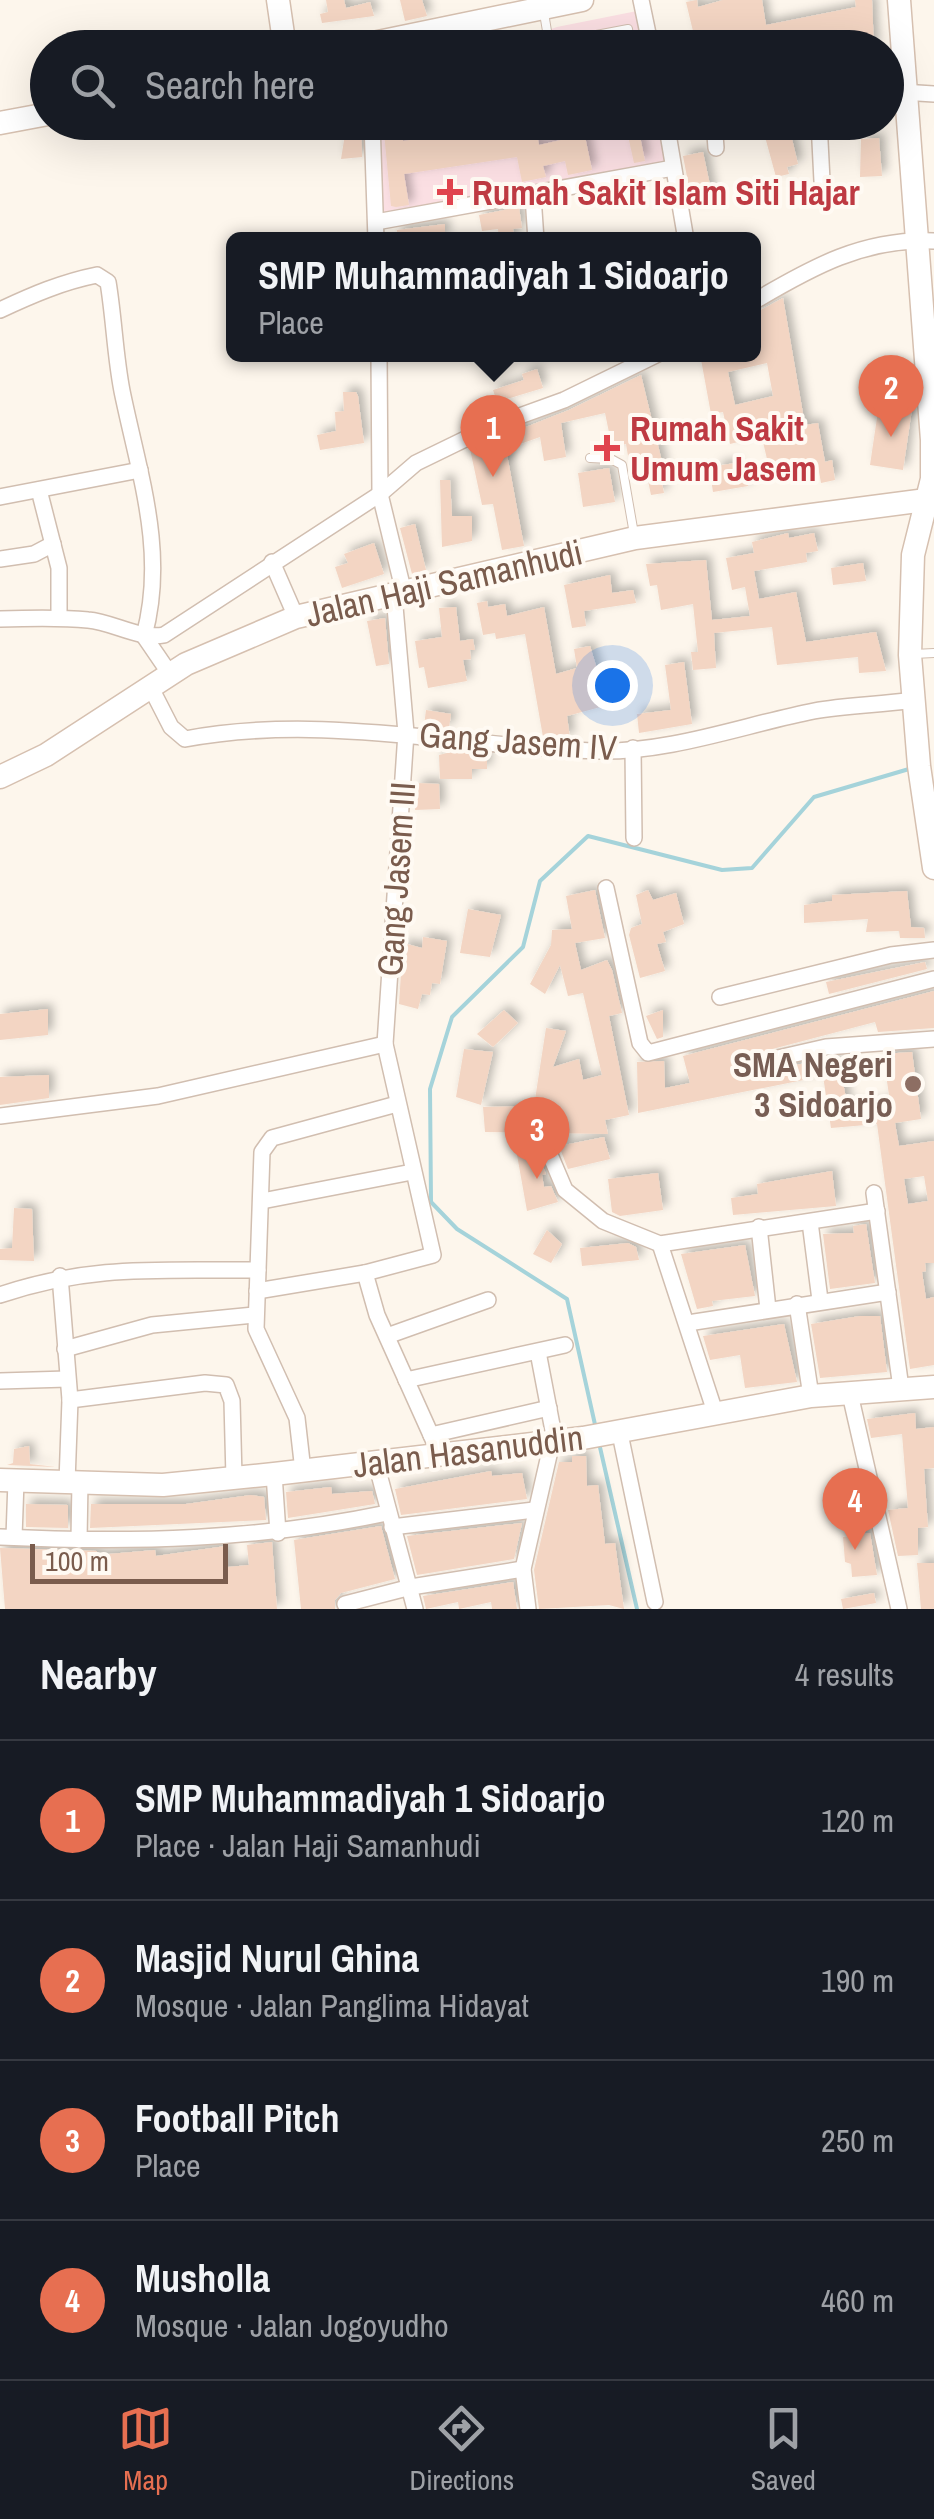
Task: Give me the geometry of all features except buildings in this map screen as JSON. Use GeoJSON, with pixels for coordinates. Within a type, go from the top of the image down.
{"type":"FeatureCollection","features":[{"type":"Feature","properties":{"kind":"main road"},"geometry":{"type":"LineString","coordinates":[[278,0],[282,30]]}},
{"type":"Feature","properties":{"kind":"main road"},"geometry":{"type":"LineString","coordinates":[[452,30],[582,0]]}},
{"type":"Feature","properties":{"kind":"main road"},"geometry":{"type":"LineString","coordinates":[[898,30],[899,0]]}},
{"type":"Feature","properties":{"kind":"main road"},"geometry":{"type":"LineString","coordinates":[[0,123],[30,117]]}},
{"type":"Feature","properties":{"kind":"main road"},"geometry":{"type":"LineString","coordinates":[[904,130],[924,240],[931,382],[932,479],[913,555],[910,655],[918,699],[918,766],[934,868]]}},
{"type":"Feature","properties":{"kind":"main road","name":"Jalan Haji Samanhudi"},"geometry":{"type":"LineString","coordinates":[[0,777],[46,755],[160,680],[296,617],[635,538],[930,499]]}},
{"type":"Feature","properties":{"kind":"main road","name":"Jalan Hasanuddin"},"geometry":{"type":"LineString","coordinates":[[8,1480],[164,1484],[304,1471],[376,1463],[435,1445],[583,1438],[811,1396],[934,1387]]}},
{"type":"Feature","properties":{"kind":"street"},"geometry":{"type":"LineString","coordinates":[[641,0],[648,30]]}},
{"type":"Feature","properties":{"kind":"street"},"geometry":{"type":"LineString","coordinates":[[904,92],[934,94]]}},
{"type":"Feature","properties":{"kind":"street"},"geometry":{"type":"LineString","coordinates":[[373,140],[376,232]]}},
{"type":"Feature","properties":{"kind":"street"},"geometry":{"type":"LineString","coordinates":[[669,140],[685,232]]}},
{"type":"Feature","properties":{"kind":"street"},"geometry":{"type":"LineString","coordinates":[[715,140],[716,148]]}},
{"type":"Feature","properties":{"kind":"street"},"geometry":{"type":"LineString","coordinates":[[821,140],[822,181]]}},
{"type":"Feature","properties":{"kind":"street"},"geometry":{"type":"LineString","coordinates":[[376,222],[673,168]]}},
{"type":"Feature","properties":{"kind":"street"},"geometry":{"type":"LineString","coordinates":[[533,196],[535,232]]}},
{"type":"Feature","properties":{"kind":"street"},"geometry":{"type":"LineString","coordinates":[[761,298],[845,252],[924,240]]}},
{"type":"Feature","properties":{"kind":"street"},"geometry":{"type":"LineString","coordinates":[[0,310],[44,289],[85,278],[97,276],[108,282],[122,387],[154,527],[153,604],[144,636],[160,680]]}},
{"type":"Feature","properties":{"kind":"street","name":"Gang Jasem III"},"geometry":{"type":"LineString","coordinates":[[365,1273],[432,1258],[385,1044],[406,733],[399,594],[380,494],[379,362]]}},
{"type":"Feature","properties":{"kind":"street"},"geometry":{"type":"LineString","coordinates":[[0,618],[59,618],[124,626],[144,636],[164,635],[380,494],[416,462],[492,426],[564,400],[642,362]]}},
{"type":"Feature","properties":{"kind":"street"},"geometry":{"type":"LineString","coordinates":[[0,497],[140,470]]}},
{"type":"Feature","properties":{"kind":"street"},"geometry":{"type":"LineString","coordinates":[[39,490],[59,568],[59,618]]}},
{"type":"Feature","properties":{"kind":"street"},"geometry":{"type":"LineString","coordinates":[[0,560],[34,554],[53,544]]}},
{"type":"Feature","properties":{"kind":"street"},"geometry":{"type":"LineString","coordinates":[[272,562],[296,617]]}},
{"type":"Feature","properties":{"kind":"street","name":"Gang Jasem IV"},"geometry":{"type":"LineString","coordinates":[[160,680],[170,727],[185,738],[263,729],[406,733],[598,751],[748,728],[815,710],[918,699]]}},
{"type":"Feature","properties":{"kind":"street"},"geometry":{"type":"LineString","coordinates":[[633,748],[634,838]]}},
{"type":"Feature","properties":{"kind":"street"},"geometry":{"type":"LineString","coordinates":[[606,888],[640,1043],[648,1053],[934,980]]}},
{"type":"Feature","properties":{"kind":"street"},"geometry":{"type":"LineString","coordinates":[[720,997],[786,978],[934,950]]}},
{"type":"Feature","properties":{"kind":"street"},"geometry":{"type":"LineString","coordinates":[[770,1060],[826,1048],[934,1039]]}},
{"type":"Feature","properties":{"kind":"street"},"geometry":{"type":"LineString","coordinates":[[0,1116],[158,1096],[385,1044]]}},
{"type":"Feature","properties":{"kind":"street"},"geometry":{"type":"LineString","coordinates":[[304,1471],[297,1418],[266,1358],[254,1315],[262,1152],[272,1138],[398,1104]]}},
{"type":"Feature","properties":{"kind":"street"},"geometry":{"type":"LineString","coordinates":[[545,1143],[565,1190],[603,1221],[660,1244],[877,1212]]}},
{"type":"Feature","properties":{"kind":"street"},"geometry":{"type":"LineString","coordinates":[[262,1201],[412,1172]]}},
{"type":"Feature","properties":{"kind":"street"},"geometry":{"type":"LineString","coordinates":[[874,1194],[900,1388]]}},
{"type":"Feature","properties":{"kind":"street"},"geometry":{"type":"LineString","coordinates":[[810,1222],[820,1300]]}},
{"type":"Feature","properties":{"kind":"street"},"geometry":{"type":"LineString","coordinates":[[759,1227],[768,1309]]}},
{"type":"Feature","properties":{"kind":"street"},"geometry":{"type":"LineString","coordinates":[[660,1244],[715,1412]]}},
{"type":"Feature","properties":{"kind":"street"},"geometry":{"type":"LineString","coordinates":[[0,1296],[60,1276],[97,1271],[258,1270]]}},
{"type":"Feature","properties":{"kind":"street"},"geometry":{"type":"LineString","coordinates":[[257,1292],[365,1273],[387,1336],[435,1445],[549,1408]]}},
{"type":"Feature","properties":{"kind":"street"},"geometry":{"type":"LineString","coordinates":[[60,1276],[78,1540]]}},
{"type":"Feature","properties":{"kind":"street"},"geometry":{"type":"LineString","coordinates":[[688,1323],[888,1292]]}},
{"type":"Feature","properties":{"kind":"street"},"geometry":{"type":"LineString","coordinates":[[387,1336],[488,1300]]}},
{"type":"Feature","properties":{"kind":"street"},"geometry":{"type":"LineString","coordinates":[[797,1304],[811,1396]]}},
{"type":"Feature","properties":{"kind":"street"},"geometry":{"type":"LineString","coordinates":[[65,1349],[152,1325],[254,1315]]}},
{"type":"Feature","properties":{"kind":"street"},"geometry":{"type":"LineString","coordinates":[[406,1380],[564,1344]]}},
{"type":"Feature","properties":{"kind":"street"},"geometry":{"type":"LineString","coordinates":[[528,1609],[524,1569],[534,1510],[553,1441],[538,1352]]}},
{"type":"Feature","properties":{"kind":"street"},"geometry":{"type":"LineString","coordinates":[[0,1382],[67,1379]]}},
{"type":"Feature","properties":{"kind":"street"},"geometry":{"type":"LineString","coordinates":[[70,1400],[206,1383],[226,1384],[232,1401],[234,1478]]}},
{"type":"Feature","properties":{"kind":"street"},"geometry":{"type":"LineString","coordinates":[[850,1394],[898,1609]]}},
{"type":"Feature","properties":{"kind":"street"},"geometry":{"type":"LineString","coordinates":[[615,1430],[655,1602]]}},
{"type":"Feature","properties":{"kind":"street"},"geometry":{"type":"LineString","coordinates":[[376,1463],[415,1609]]}},
{"type":"Feature","properties":{"kind":"street"},"geometry":{"type":"LineString","coordinates":[[274,1474],[278,1532]]}},
{"type":"Feature","properties":{"kind":"street"},"geometry":{"type":"LineString","coordinates":[[8,1480],[7,1537],[142,1542],[534,1510]]}},
{"type":"Feature","properties":{"kind":"street"},"geometry":{"type":"LineString","coordinates":[[345,1604],[411,1587],[524,1569]]}},
{"type":"Feature","properties":{"kind":"lane"},"geometry":{"type":"LineString","coordinates":[[543,8],[547,30]]}},
{"type":"Feature","properties":{"kind":"lane"},"geometry":{"type":"LineString","coordinates":[[590,458],[611,459],[622,466],[635,538]]}},
{"type":"Feature","properties":{"kind":"lane"},"geometry":{"type":"LineString","coordinates":[[910,655],[934,652]]}},
{"type":"Feature","properties":{"kind":"shaded area"},"geometry":{"type":"Polygon","coordinates":[[[637,11],[641,30],[549,30],[637,11]]]}},
{"type":"Feature","properties":{"kind":"shaded area","name":"Rumah Sakit Islam Siti Hajar"},"geometry":{"type":"Polygon","coordinates":[[[376,140],[663,140],[668,166],[378,219],[376,140]]]}},
{"type":"Feature","properties":{"kind":"waterway"},"geometry":{"type":"LineString","coordinates":[[596,1429],[567,1299],[457,1229],[431,1202],[430,1089],[452,1017],[523,947],[540,881],[588,836],[722,870],[752,868],[814,797],[909,769]]}},
{"type":"Feature","properties":{"kind":"waterway"},"geometry":{"type":"LineString","coordinates":[[599,1443],[637,1609]]}},
{"type":"Feature","properties":{"kind":"place","name":"Rumah Sakit Islam Siti Hajar"},"geometry":{"type":"Point","coordinates":[450,192]}},
{"type":"Feature","properties":{"kind":"place","name":"Masjid Nurul Ghina"},"geometry":{"type":"Point","coordinates":[891,437]}},
{"type":"Feature","properties":{"kind":"place","name":"Rumah Sakit Umum Jasem"},"geometry":{"type":"Point","coordinates":[607,448]}},
{"type":"Feature","properties":{"kind":"place","name":"SMP Muhammadiyah 1 Sidoarjo"},"geometry":{"type":"Point","coordinates":[493,477]}},
{"type":"Feature","properties":{"kind":"place","name":"SMA Negeri 3 Sidoarjo"},"geometry":{"type":"Point","coordinates":[913,1084]}},
{"type":"Feature","properties":{"kind":"place","name":"Football Pitch"},"geometry":{"type":"Point","coordinates":[537,1179]}},
{"type":"Feature","properties":{"kind":"place","name":"Musholla"},"geometry":{"type":"Point","coordinates":[855,1550]}}]}
